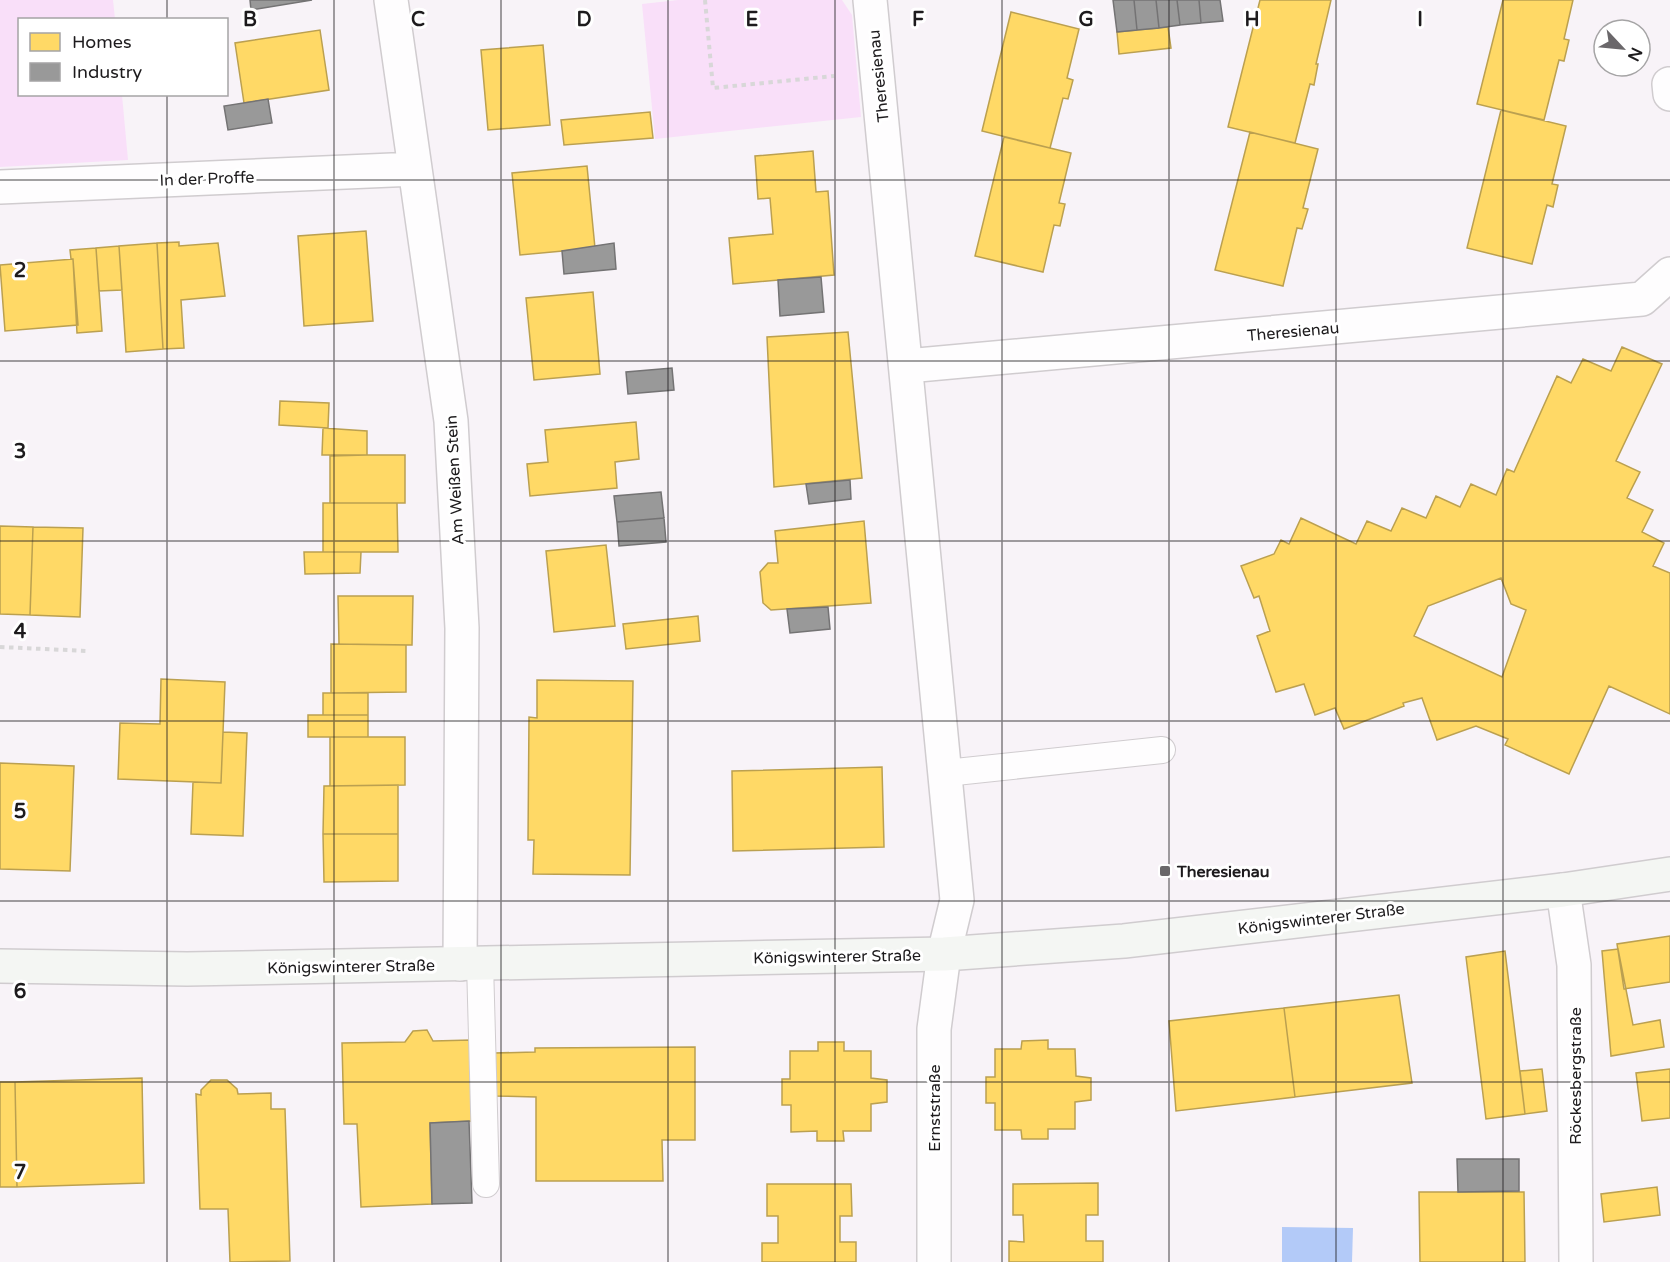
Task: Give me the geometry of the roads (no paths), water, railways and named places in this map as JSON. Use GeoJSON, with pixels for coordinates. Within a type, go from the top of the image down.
{"type":"FeatureCollection","features":[{"type":"Feature","properties":{"kind":"main road","name":"Königswinterer Straße"},"geometry":{"type":"LineString","coordinates":[[0,966],[188,969],[944,954],[1124,941],[1563,890],[1670,874]]}},
{"type":"Feature","properties":{"kind":"street","name":"Am Weißen Stein"},"geometry":{"type":"LineString","coordinates":[[392,0],[451,421],[462,628],[470,963]]}},
{"type":"Feature","properties":{"kind":"street","name":"Theresienau"},"geometry":{"type":"LineString","coordinates":[[870,0],[957,900],[944,954]]}},
{"type":"Feature","properties":{"kind":"street"},"geometry":{"type":"LineString","coordinates":[[1670,84],[1670,94]]}},
{"type":"Feature","properties":{"kind":"street","name":"In der Proffe"},"geometry":{"type":"LineString","coordinates":[[0,187],[415,169]]}},
{"type":"Feature","properties":{"kind":"street","name":"Theresienau"},"geometry":{"type":"LineString","coordinates":[[907,366],[1642,299],[1670,274]]}},
{"type":"Feature","properties":{"kind":"street","name":"Röckesbergstraße"},"geometry":{"type":"LineString","coordinates":[[1563,890],[1574,965],[1576,1262]]}},
{"type":"Feature","properties":{"kind":"street","name":"Ernststraße"},"geometry":{"type":"LineString","coordinates":[[934,1262],[934,1029],[944,954]]}},
{"type":"Feature","properties":{"kind":"lane"},"geometry":{"type":"LineString","coordinates":[[946,773],[1162,750]]}},
{"type":"Feature","properties":{"kind":"lane"},"geometry":{"type":"LineString","coordinates":[[470,963],[486,1184]]}},
{"type":"Feature","properties":{"kind":"water"},"geometry":{"type":"Polygon","coordinates":[[[1282,1227],[1353,1228],[1352,1262],[1282,1262],[1282,1227]]]}},
{"type":"Feature","properties":{"kind":"place","name":"Theresienau"},"geometry":{"type":"Point","coordinates":[1165,871]}}]}
